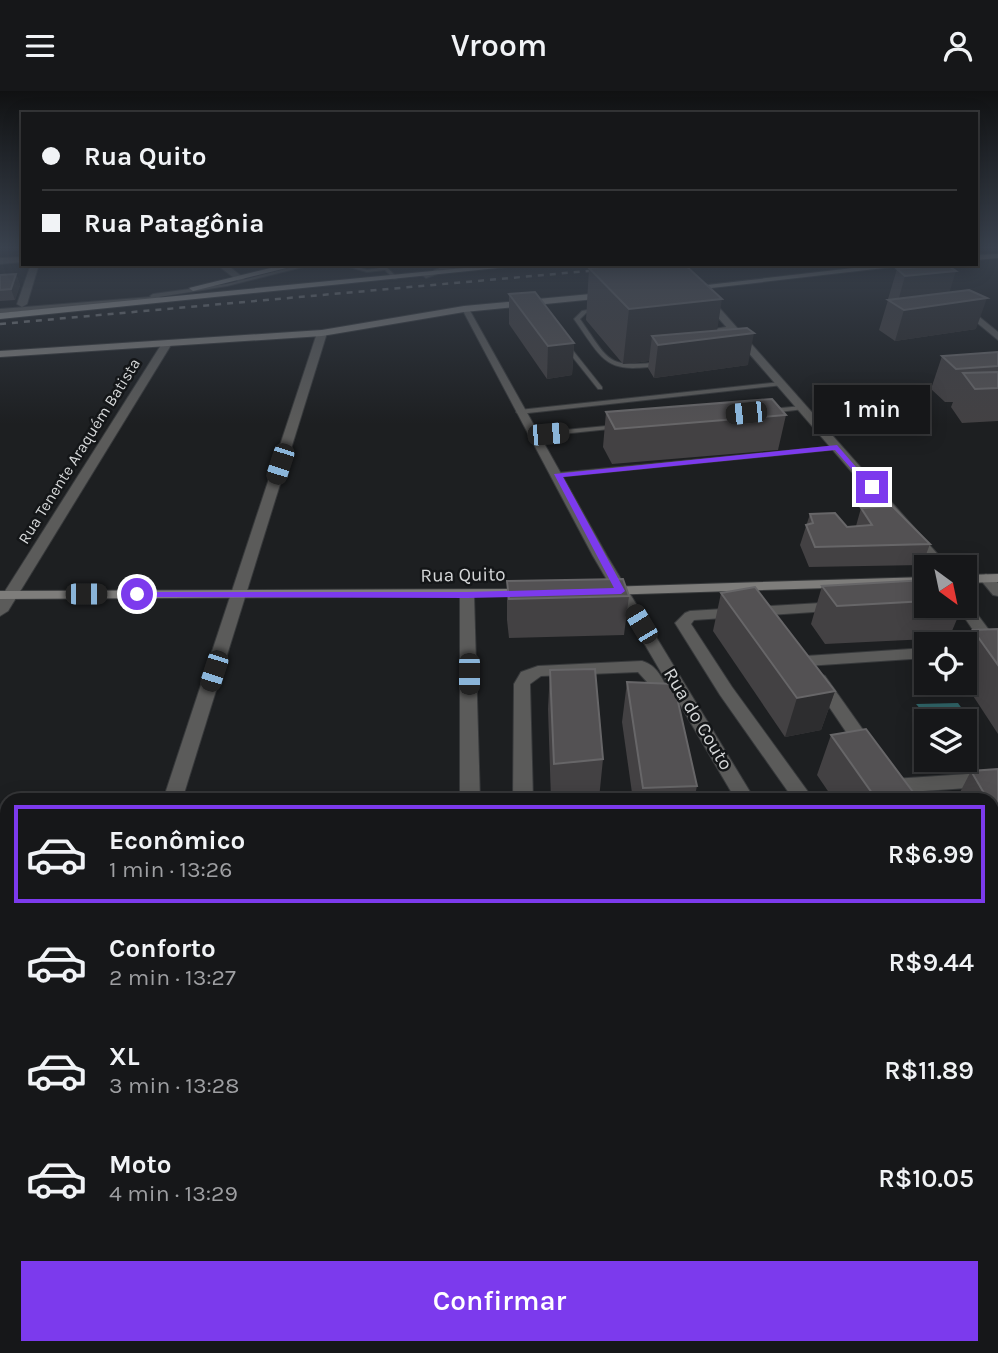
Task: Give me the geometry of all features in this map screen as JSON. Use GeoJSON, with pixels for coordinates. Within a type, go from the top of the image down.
{"type":"FeatureCollection","features":[{"type":"Feature","properties":{"kind":"main road"},"geometry":{"type":"LineString","coordinates":[[0,313],[86,306]]}},
{"type":"Feature","properties":{"kind":"main road"},"geometry":{"type":"LineString","coordinates":[[0,354],[322,333],[464,309],[499,306]]}},
{"type":"Feature","properties":{"kind":"main road"},"geometry":{"type":"LineString","coordinates":[[593,591],[914,581]]}},
{"type":"Feature","properties":{"kind":"main road","name":"Rua Quito"},"geometry":{"type":"LineString","coordinates":[[5,595],[551,593]]}},
{"type":"Feature","properties":{"kind":"street"},"geometry":{"type":"LineString","coordinates":[[713,306],[931,555]]}},
{"type":"Feature","properties":{"kind":"street"},"geometry":{"type":"LineString","coordinates":[[962,306],[998,337]]}},
{"type":"Feature","properties":{"kind":"street","name":"Rua do Couto"},"geometry":{"type":"LineString","coordinates":[[464,309],[621,591],[742,793]]}},
{"type":"Feature","properties":{"kind":"street"},"geometry":{"type":"LineString","coordinates":[[174,793],[322,333]]}},
{"type":"Feature","properties":{"kind":"street","name":"Rua Tenente Araquém Batista"},"geometry":{"type":"LineString","coordinates":[[0,611],[5,595],[166,345]]}},
{"type":"Feature","properties":{"kind":"street"},"geometry":{"type":"LineString","coordinates":[[992,578],[998,592]]}},
{"type":"Feature","properties":{"kind":"street"},"geometry":{"type":"LineString","coordinates":[[467,595],[470,793]]}},
{"type":"Feature","properties":{"kind":"street"},"geometry":{"type":"LineString","coordinates":[[800,793],[726,691],[683,623],[690,616],[859,606]]}},
{"type":"Feature","properties":{"kind":"street"},"geometry":{"type":"LineString","coordinates":[[767,610],[782,630]]}},
{"type":"Feature","properties":{"kind":"street"},"geometry":{"type":"LineString","coordinates":[[972,618],[996,652]]}},
{"type":"Feature","properties":{"kind":"street"},"geometry":{"type":"LineString","coordinates":[[977,650],[996,652]]}},
{"type":"Feature","properties":{"kind":"street"},"geometry":{"type":"LineString","coordinates":[[914,653],[802,656],[890,781],[998,779]]}},
{"type":"Feature","properties":{"kind":"street"},"geometry":{"type":"LineString","coordinates":[[523,793],[522,684],[527,676],[538,671],[642,666],[650,671],[658,685],[670,723]]}},
{"type":"Feature","properties":{"kind":"lane"},"geometry":{"type":"LineString","coordinates":[[0,313],[74,306]]}},
{"type":"Feature","properties":{"kind":"lane"},"geometry":{"type":"LineString","coordinates":[[535,306],[541,313]]}},
{"type":"Feature","properties":{"kind":"lane"},"geometry":{"type":"LineString","coordinates":[[610,309],[584,312],[577,319],[611,365],[625,368],[664,363]]}},
{"type":"Feature","properties":{"kind":"lane"},"geometry":{"type":"LineString","coordinates":[[709,319],[723,317]]}},
{"type":"Feature","properties":{"kind":"lane"},"geometry":{"type":"LineString","coordinates":[[705,339],[698,331],[733,328]]}},
{"type":"Feature","properties":{"kind":"lane"},"geometry":{"type":"LineString","coordinates":[[558,335],[600,388]]}},
{"type":"Feature","properties":{"kind":"lane"},"geometry":{"type":"LineString","coordinates":[[519,412],[781,384]]}},
{"type":"Feature","properties":{"kind":"lane"},"geometry":{"type":"LineString","coordinates":[[757,412],[802,408]]}},
{"type":"Feature","properties":{"kind":"lane"},"geometry":{"type":"LineString","coordinates":[[533,435],[633,425]]}},
{"type":"Feature","properties":{"kind":"lane"},"geometry":{"type":"LineString","coordinates":[[557,475],[837,448]]}},
{"type":"Feature","properties":{"kind":"water"},"geometry":{"type":"Polygon","coordinates":[[[958,703],[962,709],[920,709],[916,704],[958,703]]]}},
{"type":"Feature","properties":{"kind":"building"},"geometry":{"type":"Polygon","coordinates":[[[518,306],[546,306],[574,343],[548,346],[518,306]]]}},
{"type":"Feature","properties":{"kind":"building"},"geometry":{"type":"Polygon","coordinates":[[[626,306],[658,306],[629,309],[626,306]]]}},
{"type":"Feature","properties":{"kind":"building"},"geometry":{"type":"Polygon","coordinates":[[[897,306],[932,306],[904,310],[897,306]]]}},
{"type":"Feature","properties":{"kind":"building"},"geometry":{"type":"Polygon","coordinates":[[[747,328],[754,333],[658,345],[652,336],[747,328]]]}},
{"type":"Feature","properties":{"kind":"building"},"geometry":{"type":"Polygon","coordinates":[[[998,352],[998,366],[956,369],[942,356],[998,352]]]}},
{"type":"Feature","properties":{"kind":"building"},"geometry":{"type":"Polygon","coordinates":[[[998,372],[998,388],[975,389],[963,373],[998,372]]]}},
{"type":"Feature","properties":{"kind":"building"},"geometry":{"type":"Polygon","coordinates":[[[772,399],[786,415],[615,429],[606,412],[772,399]]]}},
{"type":"Feature","properties":{"kind":"building"},"geometry":{"type":"Polygon","coordinates":[[[892,506],[930,544],[815,547],[806,525],[813,523],[810,514],[835,513],[847,527],[872,525],[861,508],[892,506]]]}},
{"type":"Feature","properties":{"kind":"building"},"geometry":{"type":"Polygon","coordinates":[[[623,579],[629,596],[509,599],[507,581],[623,579]]]}},
{"type":"Feature","properties":{"kind":"building"},"geometry":{"type":"Polygon","coordinates":[[[914,581],[914,602],[837,606],[822,586],[914,581]]]}},
{"type":"Feature","properties":{"kind":"building"},"geometry":{"type":"Polygon","coordinates":[[[755,587],[835,691],[797,698],[721,593],[755,587]]]}},
{"type":"Feature","properties":{"kind":"building"},"geometry":{"type":"Polygon","coordinates":[[[998,629],[998,665],[977,632],[973,630],[998,629]]]}},
{"type":"Feature","properties":{"kind":"building"},"geometry":{"type":"Polygon","coordinates":[[[595,669],[603,759],[554,764],[550,670],[595,669]]]}},
{"type":"Feature","properties":{"kind":"building"},"geometry":{"type":"Polygon","coordinates":[[[627,682],[674,684],[697,786],[643,788],[627,682]]]}},
{"type":"Feature","properties":{"kind":"building"},"geometry":{"type":"Polygon","coordinates":[[[866,729],[914,793],[872,793],[831,735],[866,729]]]}},
{"type":"Feature","properties":{"kind":"building"},"geometry":{"type":"Polygon","coordinates":[[[998,769],[998,793],[984,793],[972,772],[998,769]]]}},
{"type":"Feature","properties":{"kind":"railway"},"geometry":{"type":"LineString","coordinates":[[0,324],[201,306]]}},
{"type":"Feature","properties":{"kind":"route"},"geometry":{"type":"LineString","coordinates":[[137,594],[467,595],[621,591],[557,475],[837,448],[872,487]]}}]}
